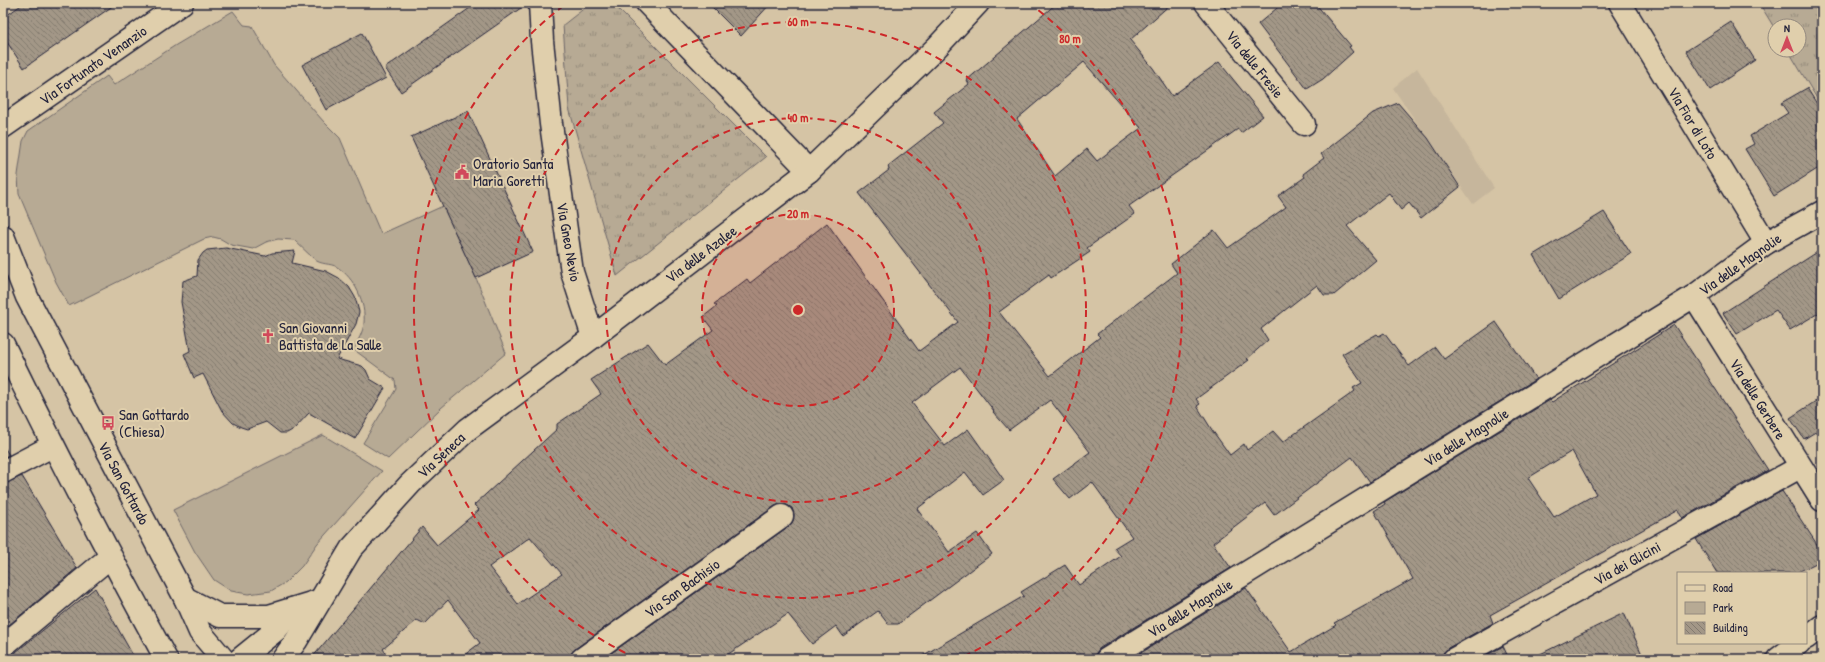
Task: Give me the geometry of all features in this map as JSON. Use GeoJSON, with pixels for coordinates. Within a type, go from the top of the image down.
{"type":"FeatureCollection","features":[{"type":"Feature","properties":{"kind":"street","name":"Via Fortunato Venanzio"},"geometry":{"type":"LineString","coordinates":[[3,127],[182,3]]}},
{"type":"Feature","properties":{"kind":"street","name":"Via Gneo Nevio"},"geometry":{"type":"LineString","coordinates":[[540,3],[542,41],[551,124],[572,272],[592,337]]}},
{"type":"Feature","properties":{"kind":"street"},"geometry":{"type":"LineString","coordinates":[[647,3],[809,171]]}},
{"type":"Feature","properties":{"kind":"street","name":"Via delle Azalee"},"geometry":{"type":"LineString","coordinates":[[592,337],[809,171],[936,48],[978,3]]}},
{"type":"Feature","properties":{"kind":"street","name":"Via delle Fresie"},"geometry":{"type":"LineString","coordinates":[[1206,3],[1304,124]]}},
{"type":"Feature","properties":{"kind":"street","name":"Via Fior di Loto"},"geometry":{"type":"LineString","coordinates":[[1620,3],[1766,243]]}},
{"type":"Feature","properties":{"kind":"street","name":"Via delle Magnolie"},"geometry":{"type":"LineString","coordinates":[[1108,659],[1694,296],[1766,243],[1822,212]]}},
{"type":"Feature","properties":{"kind":"street","name":"Via San Gottardo"},"geometry":{"type":"LineString","coordinates":[[3,236],[27,297],[185,598],[200,632],[223,659]]}},
{"type":"Feature","properties":{"kind":"street","name":"Via delle Gerbere"},"geometry":{"type":"LineString","coordinates":[[1694,296],[1822,500]]}},
{"type":"Feature","properties":{"kind":"street","name":"Via Seneca"},"geometry":{"type":"LineString","coordinates":[[283,659],[296,641],[351,549],[410,484],[468,430],[592,337]]}},
{"type":"Feature","properties":{"kind":"street"},"geometry":{"type":"LineString","coordinates":[[3,344],[52,446],[110,557],[166,659]]}},
{"type":"Feature","properties":{"kind":"street"},"geometry":{"type":"LineString","coordinates":[[3,472],[52,446]]}},
{"type":"Feature","properties":{"kind":"street","name":"Via dei Glicini"},"geometry":{"type":"LineString","coordinates":[[1454,659],[1800,467]]}},
{"type":"Feature","properties":{"kind":"street","name":"Via San Bachisio"},"geometry":{"type":"LineString","coordinates":[[582,659],[782,516]]}},
{"type":"Feature","properties":{"kind":"street"},"geometry":{"type":"LineString","coordinates":[[3,646],[110,557]]}},
{"type":"Feature","properties":{"kind":"street"},"geometry":{"type":"LineString","coordinates":[[185,598],[220,616],[269,616],[318,602]]}},
{"type":"Feature","properties":{"kind":"street"},"geometry":{"type":"LineString","coordinates":[[240,659],[276,630],[293,609]]}},
{"type":"Feature","properties":{"kind":"street"},"geometry":{"type":"LineString","coordinates":[[1807,637],[1822,626]]}},
{"type":"Feature","properties":{"kind":"street"},"geometry":{"type":"LineString","coordinates":[[1778,659],[1798,644]]}},
{"type":"Feature","properties":{"kind":"shaded area"},"geometry":{"type":"Polygon","coordinates":[[[1417,68],[1494,188],[1473,204],[1393,88],[1417,68]]]}},
{"type":"Feature","properties":{"kind":"green space"},"geometry":{"type":"Polygon","coordinates":[[[591,3],[612,3],[766,157],[617,276],[569,108],[563,25],[591,3]]]}},
{"type":"Feature","properties":{"kind":"green space"},"geometry":{"type":"Polygon","coordinates":[[[1767,3],[1817,3],[1822,12],[1822,107],[1793,58],[1807,58],[1807,18],[1768,18],[1761,6],[1767,3]]]}},
{"type":"Feature","properties":{"kind":"green space"},"geometry":{"type":"Polygon","coordinates":[[[233,11],[244,25],[252,26],[274,65],[340,138],[381,234],[443,206],[476,278],[506,353],[441,408],[388,459],[363,443],[396,389],[395,380],[353,349],[360,336],[364,323],[363,307],[354,284],[337,267],[316,261],[294,240],[278,239],[266,242],[253,249],[231,245],[221,239],[213,237],[204,239],[69,306],[56,282],[19,194],[18,175],[23,141],[28,131],[107,76],[114,85],[176,45],[233,11]]]}},
{"type":"Feature","properties":{"kind":"green space"},"geometry":{"type":"Polygon","coordinates":[[[323,435],[382,471],[317,544],[302,566],[286,582],[271,591],[248,594],[231,591],[214,580],[195,552],[173,510],[323,435]]]}},
{"type":"Feature","properties":{"kind":"building"},"geometry":{"type":"Polygon","coordinates":[[[24,3],[117,3],[24,68],[3,36],[3,18],[24,3]]]}},
{"type":"Feature","properties":{"kind":"building"},"geometry":{"type":"Polygon","coordinates":[[[477,3],[528,3],[401,92],[385,68],[477,3]]]}},
{"type":"Feature","properties":{"kind":"building"},"geometry":{"type":"Polygon","coordinates":[[[708,3],[771,3],[741,36],[708,3]]]}},
{"type":"Feature","properties":{"kind":"building"},"geometry":{"type":"Polygon","coordinates":[[[1057,3],[1172,3],[1130,40],[1153,68],[1172,96],[1219,62],[1263,116],[1241,133],[1238,129],[1129,206],[1135,214],[1087,248],[1090,252],[1051,278],[1049,275],[999,312],[1050,376],[1100,337],[1097,334],[1177,273],[1171,264],[1214,230],[1228,248],[1286,207],[1278,196],[1305,177],[1303,174],[1324,158],[1321,154],[1373,113],[1398,103],[1428,138],[1460,187],[1421,218],[1409,203],[1401,210],[1389,193],[1347,226],[1376,260],[1334,295],[1324,295],[1317,285],[1261,329],[1268,340],[1247,359],[1249,360],[1196,399],[1200,404],[1197,406],[1230,455],[1244,444],[1247,450],[1273,431],[1283,442],[1355,391],[1353,388],[1362,383],[1342,354],[1377,334],[1379,336],[1384,333],[1409,366],[1435,347],[1444,359],[1496,322],[1536,379],[1370,482],[1352,457],[1274,515],[1265,503],[1213,543],[1231,568],[1100,648],[1096,653],[1095,659],[917,659],[1024,596],[1021,592],[1065,565],[1079,585],[1121,556],[1114,548],[1132,537],[1092,482],[1070,499],[1053,479],[1090,452],[1050,400],[1009,430],[993,412],[994,411],[960,367],[912,403],[945,446],[968,429],[1004,480],[983,495],[965,472],[917,509],[949,552],[977,533],[992,554],[898,624],[888,624],[878,611],[843,636],[836,626],[812,644],[788,614],[721,659],[603,659],[789,526],[793,521],[794,514],[792,508],[781,504],[775,506],[575,649],[571,654],[570,659],[459,659],[480,643],[448,600],[425,624],[417,620],[383,649],[390,659],[311,659],[422,527],[437,545],[479,510],[474,505],[557,429],[557,424],[601,394],[591,380],[648,343],[665,365],[713,330],[703,317],[717,306],[714,304],[747,279],[750,283],[827,223],[919,351],[958,322],[859,193],[889,170],[888,166],[943,123],[934,112],[969,84],[967,80],[1057,3]],[[1084,62],[1017,119],[1055,176],[1087,149],[1097,161],[1141,128],[1084,62]],[[530,537],[489,567],[518,604],[562,574],[530,537]]]}},
{"type":"Feature","properties":{"kind":"building"},"geometry":{"type":"Polygon","coordinates":[[[1283,3],[1315,3],[1351,46],[1349,47],[1353,52],[1323,79],[1307,89],[1258,24],[1283,3]]]}},
{"type":"Feature","properties":{"kind":"building"},"geometry":{"type":"Polygon","coordinates":[[[1731,22],[1755,60],[1710,90],[1686,51],[1731,22]]]}},
{"type":"Feature","properties":{"kind":"building"},"geometry":{"type":"Polygon","coordinates":[[[362,33],[386,78],[326,110],[302,65],[362,33]]]}},
{"type":"Feature","properties":{"kind":"building"},"geometry":{"type":"Polygon","coordinates":[[[1807,88],[1822,112],[1822,166],[1774,196],[1745,149],[1754,144],[1750,136],[1788,113],[1781,103],[1807,88]]]}},
{"type":"Feature","properties":{"kind":"building","name":"Oratorio Santa Maria Goretti"},"geometry":{"type":"Polygon","coordinates":[[[468,111],[533,252],[476,278],[411,137],[468,111]]]}},
{"type":"Feature","properties":{"kind":"building"},"geometry":{"type":"Polygon","coordinates":[[[1604,212],[1631,254],[1559,299],[1533,255],[1604,212]]]}},
{"type":"Feature","properties":{"kind":"building","name":"San Giovanni Battista de La Salle"},"geometry":{"type":"Polygon","coordinates":[[[226,248],[265,256],[272,253],[295,251],[292,263],[326,271],[339,278],[349,287],[355,297],[359,312],[356,324],[337,359],[362,366],[366,370],[370,379],[385,388],[355,439],[309,413],[294,429],[287,433],[280,433],[266,422],[247,429],[241,427],[233,423],[222,411],[203,374],[194,378],[184,354],[190,351],[181,302],[183,281],[197,276],[198,260],[203,253],[207,250],[226,248]]]}},
{"type":"Feature","properties":{"kind":"building"},"geometry":{"type":"Polygon","coordinates":[[[1822,249],[1822,311],[1790,330],[1776,310],[1737,334],[1723,313],[1822,249]]]}},
{"type":"Feature","properties":{"kind":"building"},"geometry":{"type":"Polygon","coordinates":[[[1674,325],[1768,470],[1682,518],[1678,510],[1490,615],[1493,623],[1448,648],[1443,653],[1442,659],[1131,659],[1246,588],[1291,652],[1336,625],[1334,623],[1413,579],[1374,511],[1385,504],[1384,502],[1550,400],[1552,402],[1674,325]],[[1572,451],[1528,478],[1554,517],[1596,494],[1572,451]]]}},
{"type":"Feature","properties":{"kind":"building"},"geometry":{"type":"Polygon","coordinates":[[[1822,397],[1822,428],[1804,439],[1790,418],[1822,397]]]}},
{"type":"Feature","properties":{"kind":"building"},"geometry":{"type":"Polygon","coordinates":[[[3,445],[9,455],[3,458],[3,445]]]}},
{"type":"Feature","properties":{"kind":"building"},"geometry":{"type":"Polygon","coordinates":[[[22,476],[77,568],[3,630],[3,484],[22,476]]]}},
{"type":"Feature","properties":{"kind":"building"},"geometry":{"type":"Polygon","coordinates":[[[1782,491],[1822,552],[1822,560],[1798,572],[1716,572],[1696,539],[1782,491]]]}},
{"type":"Feature","properties":{"kind":"building"},"geometry":{"type":"Polygon","coordinates":[[[95,588],[135,659],[3,659],[11,656],[95,588]]]}},
{"type":"Feature","properties":{"kind":"building"},"geometry":{"type":"Polygon","coordinates":[[[1624,613],[1644,659],[1530,659],[1624,613]]]}},
{"type":"Feature","properties":{"kind":"building"},"geometry":{"type":"Polygon","coordinates":[[[1503,646],[1509,659],[1480,659],[1503,646]]]}},
{"type":"Feature","properties":{"kind":"place","name":"Oratorio Santa Maria Goretti"},"geometry":{"type":"Point","coordinates":[462,172]}},
{"type":"Feature","properties":{"kind":"place","name":"San Giovanni Battista de La Salle"},"geometry":{"type":"Point","coordinates":[268,336]}},
{"type":"Feature","properties":{"kind":"place","name":"San Gottardo (Chiesa)"},"geometry":{"type":"Point","coordinates":[108,423]}}]}
